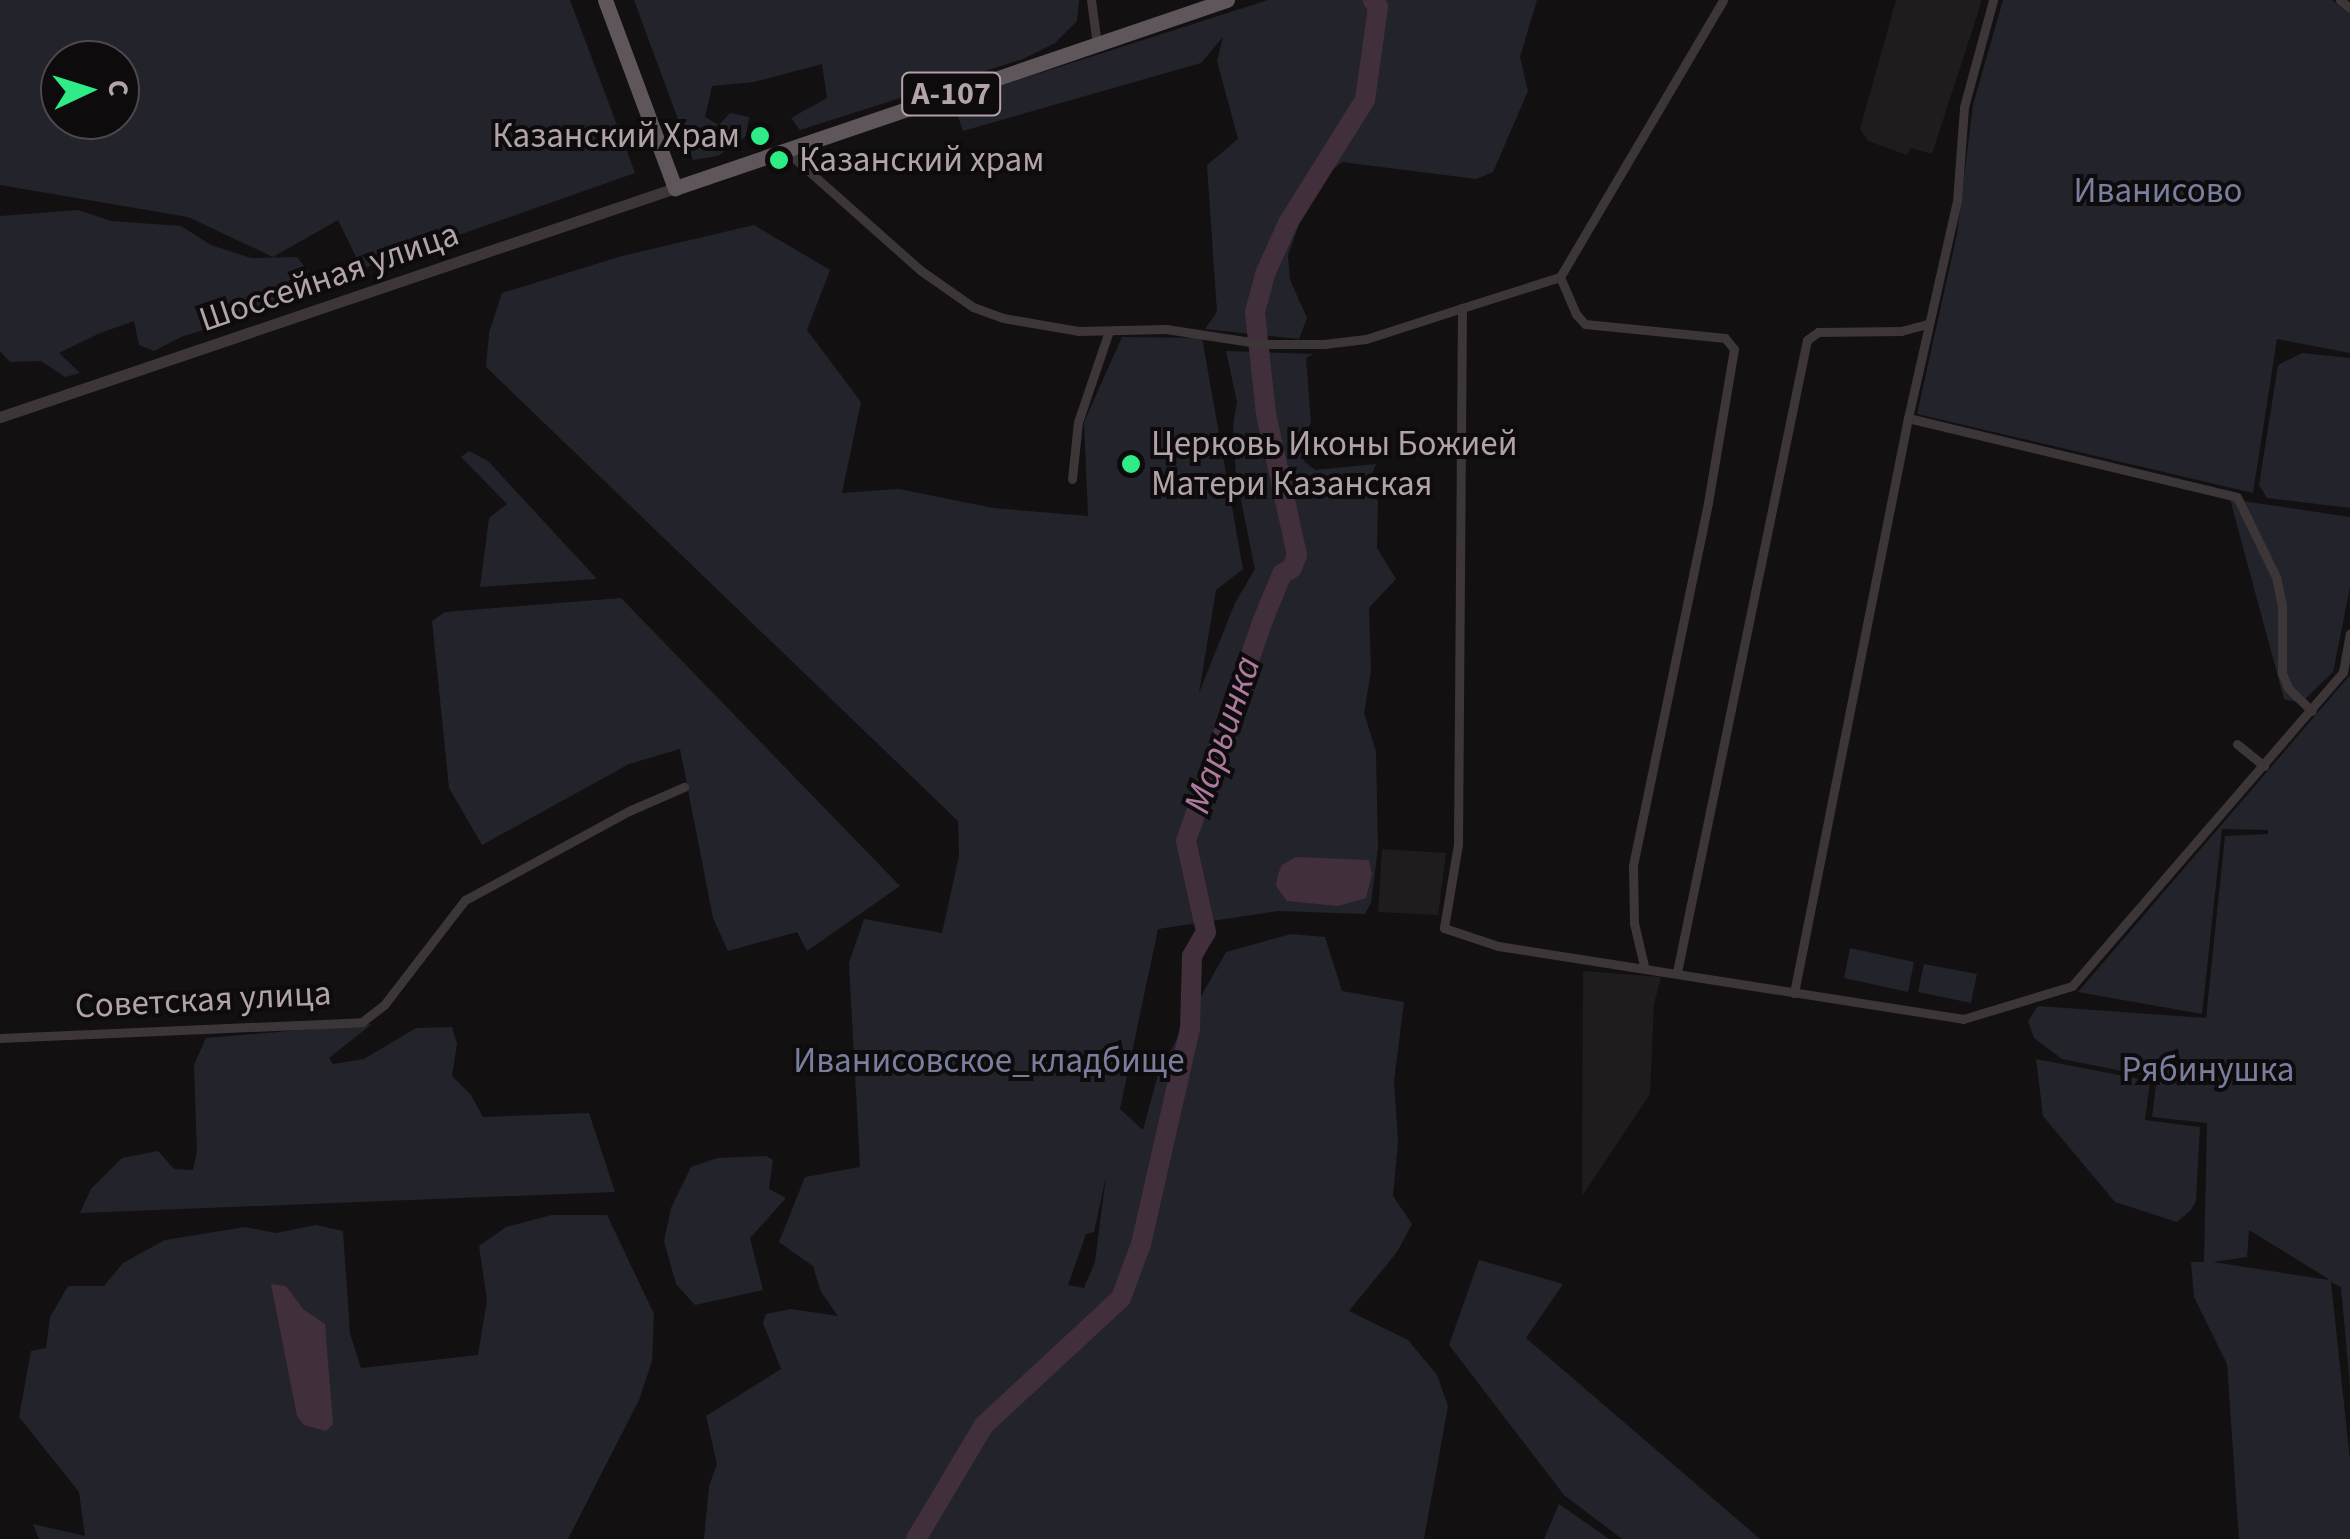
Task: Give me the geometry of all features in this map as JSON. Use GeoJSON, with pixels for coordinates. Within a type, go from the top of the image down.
{"type":"FeatureCollection","features":[{"type":"Feature","properties":{"kind":"highway"},"geometry":{"type":"LineString","coordinates":[[605,0],[675,188]]}},
{"type":"Feature","properties":{"kind":"highway","name":"А-107"},"geometry":{"type":"LineString","coordinates":[[675,188],[1227,0]]}},
{"type":"Feature","properties":{"kind":"street"},"geometry":{"type":"LineString","coordinates":[[1091,0],[1097,45]]}},
{"type":"Feature","properties":{"kind":"street"},"geometry":{"type":"LineString","coordinates":[[785,150],[920,270],[973,308],[1039,326],[1110,331],[1166,329],[1264,344],[1366,339],[1560,277],[1723,0]]}},
{"type":"Feature","properties":{"kind":"street"},"geometry":{"type":"LineString","coordinates":[[1794,993],[1908,418],[1958,201],[1964,107],[1994,0]]}},
{"type":"Feature","properties":{"kind":"street"},"geometry":{"type":"LineString","coordinates":[[2340,0],[2350,8]]}},
{"type":"Feature","properties":{"kind":"street","name":"Шоссейная улица"},"geometry":{"type":"LineString","coordinates":[[0,418],[675,188]]}},
{"type":"Feature","properties":{"kind":"street"},"geometry":{"type":"LineString","coordinates":[[1560,277],[1584,324],[1725,338],[1734,349],[1704,522],[1634,866],[1634,923],[1644,966]]}},
{"type":"Feature","properties":{"kind":"street"},"geometry":{"type":"LineString","coordinates":[[1462,308],[1458,844],[1444,928],[1527,954],[1644,966],[1963,1020],[2072,986],[2343,672],[2350,634]]}},
{"type":"Feature","properties":{"kind":"street"},"geometry":{"type":"LineString","coordinates":[[1677,972],[1807,340],[1818,332],[1902,330],[1928,324]]}},
{"type":"Feature","properties":{"kind":"street"},"geometry":{"type":"LineString","coordinates":[[1072,479],[1078,422],[1110,331]]}},
{"type":"Feature","properties":{"kind":"street"},"geometry":{"type":"LineString","coordinates":[[1908,418],[2237,498],[2276,578],[2282,605],[2282,673],[2288,688],[2312,711]]}},
{"type":"Feature","properties":{"kind":"street"},"geometry":{"type":"LineString","coordinates":[[2236,745],[2264,766]]}},
{"type":"Feature","properties":{"kind":"street","name":"Советская улица"},"geometry":{"type":"LineString","coordinates":[[0,1038],[362,1022],[384,1004],[465,900],[631,810],[684,787]]}},
{"type":"Feature","properties":{"kind":"shaded area"},"geometry":{"type":"Polygon","coordinates":[[[1896,0],[1982,0],[1932,154],[1911,148],[1907,155],[1868,141],[1860,129],[1896,0]]]}},
{"type":"Feature","properties":{"kind":"shaded area"},"geometry":{"type":"Polygon","coordinates":[[[1382,849],[1446,853],[1438,915],[1378,912],[1382,849]]]}},
{"type":"Feature","properties":{"kind":"shaded area"},"geometry":{"type":"Polygon","coordinates":[[[1296,857],[1369,860],[1372,874],[1366,898],[1338,906],[1287,901],[1276,886],[1278,874],[1282,865],[1296,857]]]}},
{"type":"Feature","properties":{"kind":"shaded area"},"geometry":{"type":"Polygon","coordinates":[[[1583,971],[1661,977],[1654,1004],[1650,1094],[1582,1196],[1583,971]]]}},
{"type":"Feature","properties":{"kind":"shaded area"},"geometry":{"type":"Polygon","coordinates":[[[271,1284],[286,1286],[303,1309],[325,1324],[333,1424],[326,1431],[304,1425],[297,1416],[271,1284]]]}},
{"type":"Feature","properties":{"kind":"green space"},"geometry":{"type":"Polygon","coordinates":[[[0,0],[570,0],[635,173],[362,269],[338,220],[273,257],[188,217],[0,185],[0,0]]]}},
{"type":"Feature","properties":{"kind":"green space"},"geometry":{"type":"Polygon","coordinates":[[[634,0],[1079,0],[1077,21],[1055,43],[1023,59],[800,130],[791,118],[827,98],[822,64],[754,82],[712,86],[705,117],[719,125],[730,113],[749,117],[746,136],[718,156],[693,160],[634,0]]]}},
{"type":"Feature","properties":{"kind":"green space"},"geometry":{"type":"Polygon","coordinates":[[[1268,0],[1537,0],[1520,57],[1528,91],[1493,172],[1476,179],[1342,162],[1313,186],[1288,255],[1290,280],[1307,318],[1299,339],[1205,329],[1217,312],[1207,165],[1238,139],[1217,61],[1223,37],[1201,63],[963,131],[953,101],[1268,0]]]}},
{"type":"Feature","properties":{"kind":"green space","name":"Иванисово"},"geometry":{"type":"Polygon","coordinates":[[[2003,0],[2332,0],[2350,14],[2350,353],[2277,339],[2253,493],[1917,414],[1957,234],[1973,105],[2003,0]]]}},
{"type":"Feature","properties":{"kind":"green space"},"geometry":{"type":"Polygon","coordinates":[[[78,210],[111,221],[181,226],[211,245],[251,258],[297,257],[308,271],[308,287],[287,304],[181,337],[154,351],[139,345],[134,321],[98,334],[59,353],[80,373],[65,377],[41,361],[10,362],[0,351],[0,216],[78,210]]]}},
{"type":"Feature","properties":{"kind":"green space","name":"Иванисовское_кладбище"},"geometry":{"type":"Polygon","coordinates":[[[754,225],[830,270],[807,330],[861,402],[842,493],[899,489],[993,508],[1088,516],[1084,422],[1122,337],[1202,338],[1243,569],[1216,590],[1199,693],[1235,603],[1255,569],[1236,476],[1233,425],[1237,402],[1226,351],[1314,354],[1306,358],[1311,423],[1299,440],[1304,461],[1315,470],[1376,464],[1369,481],[1378,502],[1377,548],[1396,579],[1369,608],[1371,671],[1364,713],[1376,751],[1378,848],[1371,903],[1365,914],[1279,911],[1158,929],[1120,1109],[1143,1130],[1159,1071],[1226,952],[1291,934],[1325,937],[1342,991],[1404,1002],[1394,1081],[1398,1142],[1393,1196],[1412,1224],[1397,1252],[1349,1311],[1408,1340],[1437,1375],[1448,1406],[1424,1539],[704,1539],[709,1486],[717,1464],[706,1416],[781,1369],[763,1323],[766,1314],[791,1309],[838,1316],[821,1292],[813,1266],[779,1242],[805,1177],[860,1167],[849,963],[864,919],[942,933],[959,856],[958,821],[486,367],[489,333],[502,293],[622,256],[754,225]],[[1106,1176],[1094,1232],[1086,1234],[1068,1285],[1084,1288],[1095,1262],[1106,1176]]]}},
{"type":"Feature","properties":{"kind":"green space"},"geometry":{"type":"Polygon","coordinates":[[[2302,353],[2350,358],[2350,508],[2267,498],[2259,485],[2278,365],[2302,353]]]}},
{"type":"Feature","properties":{"kind":"green space"},"geometry":{"type":"Polygon","coordinates":[[[469,451],[488,461],[597,579],[480,587],[489,518],[507,504],[461,457],[469,451]]]}},
{"type":"Feature","properties":{"kind":"green space"},"geometry":{"type":"Polygon","coordinates":[[[2230,499],[2350,517],[2350,587],[2333,672],[2301,703],[2284,699],[2230,499]]]}},
{"type":"Feature","properties":{"kind":"green space"},"geometry":{"type":"Polygon","coordinates":[[[621,598],[900,886],[807,951],[797,932],[728,951],[713,918],[680,749],[629,764],[482,845],[449,788],[432,621],[445,612],[621,598]]]}},
{"type":"Feature","properties":{"kind":"green space","name":"Рябинушка"},"geometry":{"type":"Polygon","coordinates":[[[2350,675],[2350,1387],[2341,1287],[2331,1282],[2350,1460],[2350,1539],[2239,1539],[2227,1364],[2194,1297],[2191,1262],[2204,1262],[2207,1123],[2152,1117],[2157,1078],[2062,1059],[2034,1038],[2028,1021],[2038,1006],[2206,1018],[2225,836],[2268,834],[2268,830],[2222,829],[2202,1014],[2078,992],[2350,675]],[[2249,1230],[2247,1257],[2213,1262],[2328,1280],[2249,1230]]]}},
{"type":"Feature","properties":{"kind":"green space"},"geometry":{"type":"Polygon","coordinates":[[[1850,948],[1914,962],[1908,992],[1844,978],[1850,948]]]}},
{"type":"Feature","properties":{"kind":"green space"},"geometry":{"type":"Polygon","coordinates":[[[1924,964],[1977,974],[1971,1003],[1918,992],[1924,964]]]}},
{"type":"Feature","properties":{"kind":"green space"},"geometry":{"type":"Polygon","coordinates":[[[372,1024],[329,1058],[333,1064],[364,1059],[416,1028],[452,1027],[457,1044],[452,1076],[471,1095],[483,1117],[589,1113],[615,1192],[80,1213],[91,1189],[122,1158],[158,1151],[174,1169],[193,1170],[197,1151],[194,1065],[206,1038],[372,1024]]]}},
{"type":"Feature","properties":{"kind":"green space"},"geometry":{"type":"Polygon","coordinates":[[[2036,1059],[2150,1081],[2145,1120],[2200,1127],[2196,1201],[2191,1210],[2177,1222],[2115,1202],[2043,1116],[2036,1059]]]}},
{"type":"Feature","properties":{"kind":"green space"},"geometry":{"type":"Polygon","coordinates":[[[766,1156],[773,1160],[769,1189],[786,1198],[750,1238],[763,1290],[695,1305],[676,1284],[664,1241],[671,1208],[691,1167],[717,1158],[766,1156]]]}},
{"type":"Feature","properties":{"kind":"green space"},"geometry":{"type":"Polygon","coordinates":[[[552,1215],[607,1215],[654,1314],[652,1361],[639,1400],[568,1539],[39,1539],[33,1524],[85,1536],[79,1492],[19,1417],[31,1351],[46,1348],[50,1317],[68,1286],[104,1286],[123,1263],[165,1240],[245,1227],[276,1233],[316,1225],[343,1231],[350,1334],[361,1368],[478,1355],[487,1300],[479,1246],[506,1227],[552,1215]]]}},
{"type":"Feature","properties":{"kind":"green space"},"geometry":{"type":"Polygon","coordinates":[[[1479,1260],[1563,1284],[1526,1338],[1760,1539],[1622,1539],[1564,1495],[1449,1345],[1479,1260]]]}},
{"type":"Feature","properties":{"kind":"green space"},"geometry":{"type":"Polygon","coordinates":[[[1559,1504],[1609,1539],[1544,1539],[1559,1504]]]}},
{"type":"Feature","properties":{"kind":"waterway","name":"Марьинка"},"geometry":{"type":"LineString","coordinates":[[916,1539],[984,1425],[1121,1298],[1141,1244],[1190,1029],[1192,956],[1206,932],[1186,841],[1263,620],[1282,574],[1292,568],[1297,555],[1266,414],[1255,312],[1265,274],[1288,223],[1365,100],[1378,7],[1373,0]]}},
{"type":"Feature","properties":{"kind":"place","name":"Казанский Храм"},"geometry":{"type":"Point","coordinates":[760,136]}},
{"type":"Feature","properties":{"kind":"place","name":"Казанский храм"},"geometry":{"type":"Point","coordinates":[779,160]}},
{"type":"Feature","properties":{"kind":"place","name":"Церковь Иконы Божией Матери Казанская"},"geometry":{"type":"Point","coordinates":[1131,464]}}]}
